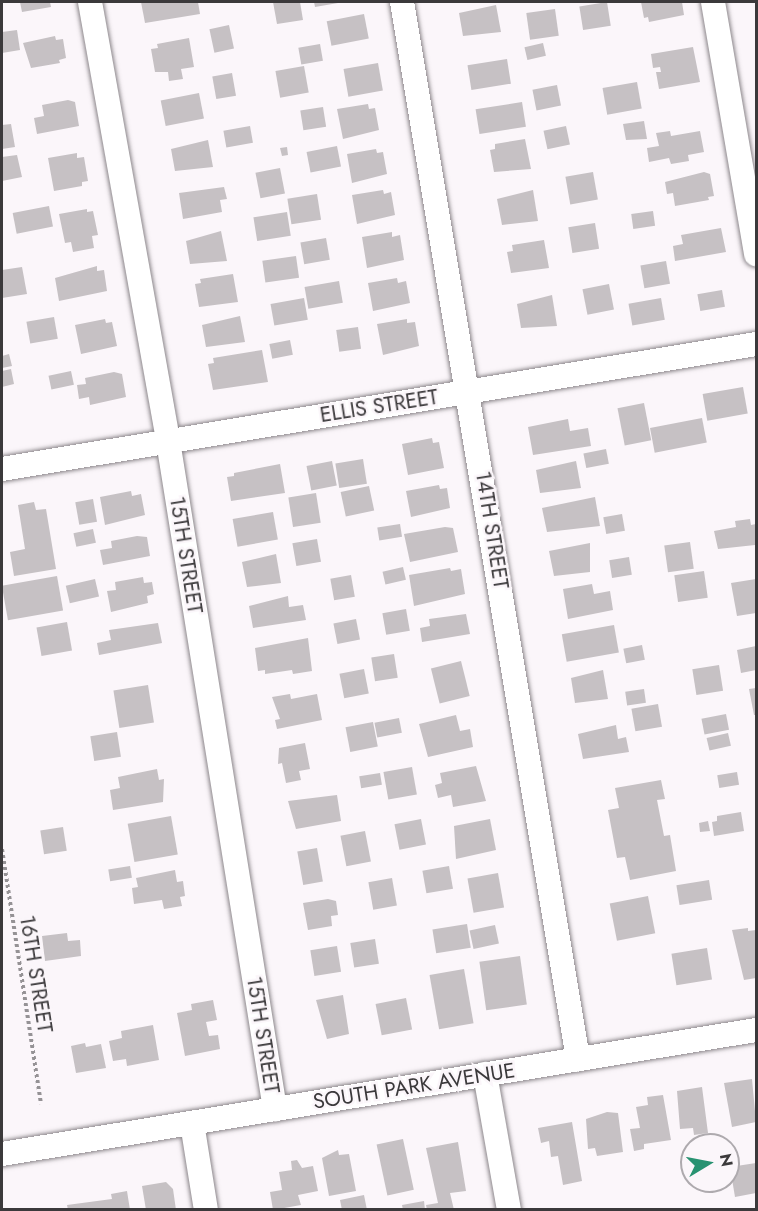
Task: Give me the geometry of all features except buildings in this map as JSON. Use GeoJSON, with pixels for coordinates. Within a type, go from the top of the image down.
{"type":"FeatureCollection","features":[{"type":"Feature","properties":{"kind":"street","name":"15TH STREET"},"geometry":{"type":"LineString","coordinates":[[90,2],[168,441],[275,1109]]}},
{"type":"Feature","properties":{"kind":"street","name":"14TH STREET"},"geometry":{"type":"LineString","coordinates":[[402,2],[470,391],[578,1059]]}},
{"type":"Feature","properties":{"kind":"street"},"geometry":{"type":"LineString","coordinates":[[713,2],[756,254]]}},
{"type":"Feature","properties":{"kind":"street","name":"ELLIS STREET"},"geometry":{"type":"LineString","coordinates":[[2,469],[756,344]]}},
{"type":"Feature","properties":{"kind":"street","name":"SOUTH PARK AVENUE"},"geometry":{"type":"LineString","coordinates":[[2,1154],[756,1030]]}},
{"type":"Feature","properties":{"kind":"street"},"geometry":{"type":"LineString","coordinates":[[485,1074],[509,1209]]}},
{"type":"Feature","properties":{"kind":"street"},"geometry":{"type":"LineString","coordinates":[[192,1123],[206,1209]]}},
{"type":"Feature","properties":{"kind":"path","name":"16TH STREET"},"geometry":{"type":"LineString","coordinates":[[2,849],[41,1104]]}}]}
